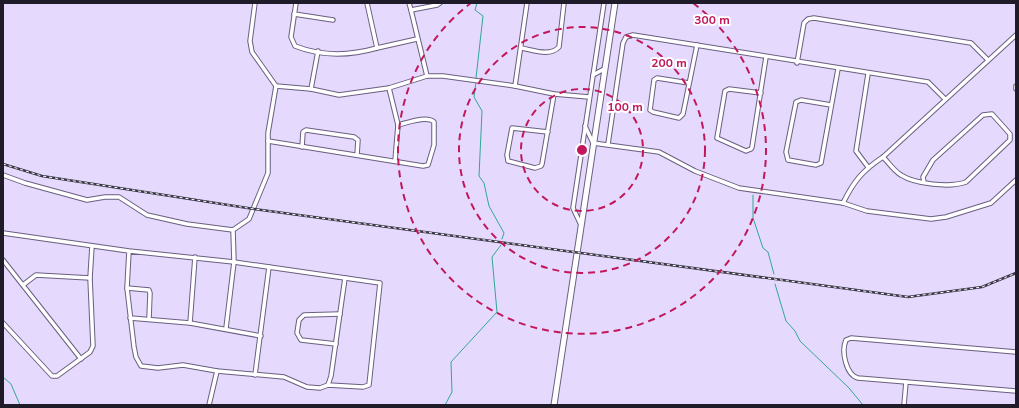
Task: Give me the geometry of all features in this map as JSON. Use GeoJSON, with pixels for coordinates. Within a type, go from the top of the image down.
{"type":"FeatureCollection","features":[{"type":"Feature","properties":{"kind":"street"},"geometry":{"type":"LineString","coordinates":[[3,175],[25,183],[88,200],[106,197],[119,198],[147,215],[187,224],[233,230],[249,220],[268,173],[268,141],[276,86],[252,52],[250,41],[255,3]]}},
{"type":"Feature","properties":{"kind":"street"},"geometry":{"type":"LineString","coordinates":[[296,3],[292,42],[295,46],[300,48],[336,55],[350,55],[417,39]]}},
{"type":"Feature","properties":{"kind":"street"},"geometry":{"type":"LineString","coordinates":[[367,3],[377,48]]}},
{"type":"Feature","properties":{"kind":"street"},"geometry":{"type":"LineString","coordinates":[[409,3],[427,76]]}},
{"type":"Feature","properties":{"kind":"street"},"geometry":{"type":"LineString","coordinates":[[411,10],[438,5],[440,3]]}},
{"type":"Feature","properties":{"kind":"street"},"geometry":{"type":"LineString","coordinates":[[515,86],[527,3]]}},
{"type":"Feature","properties":{"kind":"street"},"geometry":{"type":"LineString","coordinates":[[521,48],[550,53],[556,51],[559,47],[564,3]]}},
{"type":"Feature","properties":{"kind":"street"},"geometry":{"type":"LineString","coordinates":[[582,226],[572,208],[604,3]]}},
{"type":"Feature","properties":{"kind":"street"},"geometry":{"type":"LineString","coordinates":[[554,405],[582,226],[614,3]]}},
{"type":"Feature","properties":{"kind":"street"},"geometry":{"type":"LineString","coordinates":[[294,14],[333,20]]}},
{"type":"Feature","properties":{"kind":"street"},"geometry":{"type":"LineString","coordinates":[[797,63],[804,23],[808,19],[814,18],[971,43],[988,60]]}},
{"type":"Feature","properties":{"kind":"street"},"geometry":{"type":"LineString","coordinates":[[608,144],[624,40],[633,35],[797,63],[928,82],[945,99]]}},
{"type":"Feature","properties":{"kind":"street"},"geometry":{"type":"LineString","coordinates":[[843,203],[853,183],[868,167],[883,157],[1016,36]]}},
{"type":"Feature","properties":{"kind":"street"},"geometry":{"type":"LineString","coordinates":[[689,83],[657,78],[654,80],[650,110],[678,118],[682,116],[689,83],[697,45]]}},
{"type":"Feature","properties":{"kind":"street"},"geometry":{"type":"LineString","coordinates":[[311,89],[318,51]]}},
{"type":"Feature","properties":{"kind":"street"},"geometry":{"type":"LineString","coordinates":[[761,93],[729,89],[725,90],[717,138],[746,151],[751,150],[761,93],[766,57]]}},
{"type":"Feature","properties":{"kind":"street"},"geometry":{"type":"LineString","coordinates":[[593,75],[604,69]]}},
{"type":"Feature","properties":{"kind":"street"},"geometry":{"type":"LineString","coordinates":[[831,105],[801,100],[796,102],[786,152],[788,160],[816,165],[821,163],[838,69]]}},
{"type":"Feature","properties":{"kind":"street"},"geometry":{"type":"LineString","coordinates":[[868,74],[856,151],[868,167]]}},
{"type":"Feature","properties":{"kind":"street"},"geometry":{"type":"LineString","coordinates":[[276,86],[311,89],[339,95],[389,88],[427,76],[444,76],[515,86],[554,94],[589,97]]}},
{"type":"Feature","properties":{"kind":"street"},"geometry":{"type":"LineString","coordinates":[[389,88],[398,126],[395,161]]}},
{"type":"Feature","properties":{"kind":"street"},"geometry":{"type":"LineString","coordinates":[[548,132],[512,128],[507,155],[508,161],[513,164],[539,168],[542,164],[548,132],[554,94]]}},
{"type":"Feature","properties":{"kind":"street"},"geometry":{"type":"LineString","coordinates":[[883,157],[900,175],[913,180],[924,182],[951,186],[966,182],[1010,140],[1010,134],[992,114],[983,115],[933,160],[923,177],[924,182]]}},
{"type":"Feature","properties":{"kind":"street"},"geometry":{"type":"LineString","coordinates":[[268,141],[422,166],[428,165],[435,130],[434,122],[431,119],[398,126]]}},
{"type":"Feature","properties":{"kind":"street"},"geometry":{"type":"LineString","coordinates":[[585,126],[593,142]]}},
{"type":"Feature","properties":{"kind":"street"},"geometry":{"type":"LineString","coordinates":[[302,147],[303,132],[306,130],[354,137],[358,140],[357,155]]}},
{"type":"Feature","properties":{"kind":"street"},"geometry":{"type":"LineString","coordinates":[[593,142],[659,152],[695,171],[739,188],[843,203],[868,211],[931,219],[946,217],[991,203],[1016,180]]}},
{"type":"Feature","properties":{"kind":"street"},"geometry":{"type":"LineString","coordinates":[[226,328],[234,262],[233,230]]}},
{"type":"Feature","properties":{"kind":"street"},"geometry":{"type":"LineString","coordinates":[[3,232],[92,246],[195,257],[234,262],[380,283],[369,385],[362,387],[337,385],[328,385],[320,388],[307,387],[284,377],[217,371],[183,365],[158,368],[141,366],[135,352],[130,318],[127,288],[129,250]]}},
{"type":"Feature","properties":{"kind":"street"},"geometry":{"type":"LineString","coordinates":[[3,323],[52,376],[57,376],[90,352],[93,341],[90,278],[92,246]]}},
{"type":"Feature","properties":{"kind":"street"},"geometry":{"type":"LineString","coordinates":[[190,323],[195,257]]}},
{"type":"Feature","properties":{"kind":"street"},"geometry":{"type":"LineString","coordinates":[[3,260],[81,359]]}},
{"type":"Feature","properties":{"kind":"street"},"geometry":{"type":"LineString","coordinates":[[256,375],[269,267]]}},
{"type":"Feature","properties":{"kind":"street"},"geometry":{"type":"LineString","coordinates":[[23,285],[36,275],[90,278]]}},
{"type":"Feature","properties":{"kind":"street"},"geometry":{"type":"LineString","coordinates":[[328,385],[331,376],[336,344],[344,278]]}},
{"type":"Feature","properties":{"kind":"street"},"geometry":{"type":"LineString","coordinates":[[127,288],[149,290],[149,318]]}},
{"type":"Feature","properties":{"kind":"street"},"geometry":{"type":"LineString","coordinates":[[336,344],[301,340],[297,333],[299,320],[304,315],[340,314]]}},
{"type":"Feature","properties":{"kind":"street"},"geometry":{"type":"LineString","coordinates":[[130,318],[149,318],[190,323],[226,328],[261,336]]}},
{"type":"Feature","properties":{"kind":"street"},"geometry":{"type":"LineString","coordinates":[[1016,352],[850,338],[846,340],[844,346],[848,372],[852,377],[1016,391]]}},
{"type":"Feature","properties":{"kind":"street"},"geometry":{"type":"LineString","coordinates":[[209,405],[217,371]]}},
{"type":"Feature","properties":{"kind":"street"},"geometry":{"type":"LineString","coordinates":[[331,376],[337,385]]}},
{"type":"Feature","properties":{"kind":"street"},"geometry":{"type":"LineString","coordinates":[[904,405],[906,382]]}},
{"type":"Feature","properties":{"kind":"waterway"},"geometry":{"type":"LineString","coordinates":[[476,78],[483,16],[475,10],[477,3]]}},
{"type":"Feature","properties":{"kind":"waterway"},"geometry":{"type":"LineString","coordinates":[[476,82],[474,97],[482,111],[479,176],[484,183],[489,206],[504,233],[502,239]]}},
{"type":"Feature","properties":{"kind":"waterway"},"geometry":{"type":"LineString","coordinates":[[753,195],[753,218],[763,248],[768,252],[774,274]]}},
{"type":"Feature","properties":{"kind":"waterway"},"geometry":{"type":"LineString","coordinates":[[445,405],[452,392],[451,362],[497,312],[492,257],[501,245]]}},
{"type":"Feature","properties":{"kind":"waterway"},"geometry":{"type":"LineString","coordinates":[[775,284],[786,321],[795,331],[800,341],[849,388],[863,405]]}},
{"type":"Feature","properties":{"kind":"waterway"},"geometry":{"type":"LineString","coordinates":[[3,377],[11,384],[20,405]]}},
{"type":"Feature","properties":{"kind":"railway"},"geometry":{"type":"LineString","coordinates":[[3,164],[42,176],[254,209],[908,297],[982,287],[1016,273]]}}]}
